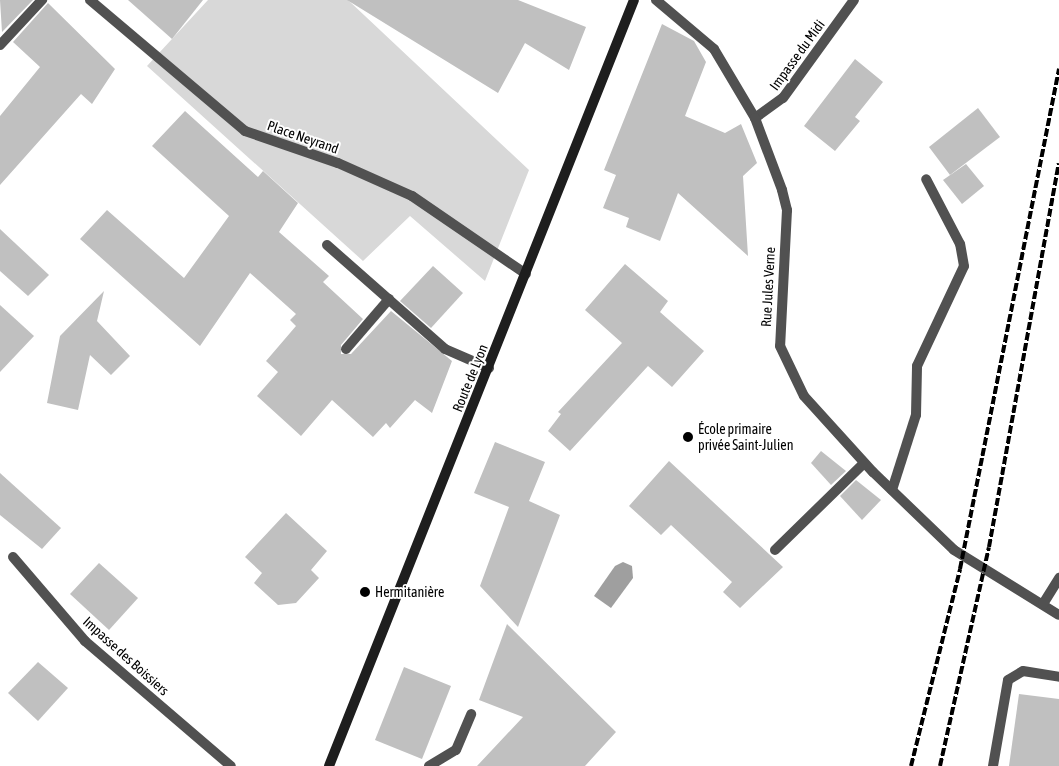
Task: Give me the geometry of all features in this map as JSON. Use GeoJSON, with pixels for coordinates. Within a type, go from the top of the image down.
{"type":"FeatureCollection","features":[{"type":"Feature","properties":{"kind":"main road","name":"Route de Lyon"},"geometry":{"type":"LineString","coordinates":[[329,766],[634,0]]}},
{"type":"Feature","properties":{"kind":"street"},"geometry":{"type":"LineString","coordinates":[[0,45],[42,0]]}},
{"type":"Feature","properties":{"kind":"street","name":"Place Neyrand"},"geometry":{"type":"LineString","coordinates":[[90,0],[158,60],[245,131],[338,163],[412,196],[526,274]]}},
{"type":"Feature","properties":{"kind":"street","name":"Rue Jules Verne"},"geometry":{"type":"LineString","coordinates":[[656,0],[714,49],[754,118],[787,210],[780,346],[804,396],[864,462],[954,550],[1059,615]]}},
{"type":"Feature","properties":{"kind":"street","name":"Impasse du Midi"},"geometry":{"type":"LineString","coordinates":[[754,118],[783,98],[854,0]]}},
{"type":"Feature","properties":{"kind":"street"},"geometry":{"type":"LineString","coordinates":[[892,490],[916,415],[917,366],[964,266],[960,244],[926,179]]}},
{"type":"Feature","properties":{"kind":"street"},"geometry":{"type":"LineString","coordinates":[[327,245],[455,356],[489,368]]}},
{"type":"Feature","properties":{"kind":"street"},"geometry":{"type":"LineString","coordinates":[[346,349],[389,299]]}},
{"type":"Feature","properties":{"kind":"street"},"geometry":{"type":"LineString","coordinates":[[775,550],[864,462]]}},
{"type":"Feature","properties":{"kind":"street","name":"Impasse des Boissiers"},"geometry":{"type":"LineString","coordinates":[[13,557],[85,641],[230,766]]}},
{"type":"Feature","properties":{"kind":"street"},"geometry":{"type":"LineString","coordinates":[[1043,604],[1059,578]]}},
{"type":"Feature","properties":{"kind":"street"},"geometry":{"type":"LineString","coordinates":[[993,766],[1008,680],[1023,672],[1059,677]]}},
{"type":"Feature","properties":{"kind":"street"},"geometry":{"type":"LineString","coordinates":[[429,766],[456,750],[471,714]]}},
{"type":"Feature","properties":{"kind":"shaded area"},"geometry":{"type":"Polygon","coordinates":[[[208,0],[348,0],[529,170],[485,281],[410,216],[363,261],[147,66],[208,0]]]}},
{"type":"Feature","properties":{"kind":"shaded area"},"geometry":{"type":"Polygon","coordinates":[[[623,562],[632,566],[633,578],[611,608],[594,596],[615,566],[623,562]]]}},
{"type":"Feature","properties":{"kind":"building"},"geometry":{"type":"Polygon","coordinates":[[[0,0],[33,0],[2,32],[0,0]]]}},
{"type":"Feature","properties":{"kind":"building"},"geometry":{"type":"Polygon","coordinates":[[[128,0],[203,0],[172,39],[128,0]]]}},
{"type":"Feature","properties":{"kind":"building"},"geometry":{"type":"Polygon","coordinates":[[[347,0],[518,0],[586,27],[569,70],[525,43],[498,93],[347,0]]]}},
{"type":"Feature","properties":{"kind":"building"},"geometry":{"type":"Polygon","coordinates":[[[48,3],[115,69],[92,104],[81,94],[0,185],[0,116],[40,67],[13,42],[48,3]]]}},
{"type":"Feature","properties":{"kind":"building"},"geometry":{"type":"Polygon","coordinates":[[[662,24],[694,41],[706,62],[685,116],[725,133],[741,124],[757,163],[743,176],[748,256],[678,193],[660,241],[626,227],[629,218],[603,208],[616,175],[604,170],[662,24]]]}},
{"type":"Feature","properties":{"kind":"building"},"geometry":{"type":"Polygon","coordinates":[[[855,59],[883,82],[855,117],[860,121],[835,151],[804,126],[855,59]]]}},
{"type":"Feature","properties":{"kind":"building"},"geometry":{"type":"Polygon","coordinates":[[[978,108],[1000,137],[950,175],[929,147],[978,108]]]}},
{"type":"Feature","properties":{"kind":"building"},"geometry":{"type":"Polygon","coordinates":[[[185,111],[258,177],[263,171],[298,203],[279,232],[329,276],[323,282],[363,319],[341,345],[341,354],[351,354],[391,311],[452,361],[432,413],[415,400],[390,428],[386,423],[373,437],[332,400],[301,436],[257,396],[278,372],[266,361],[296,326],[290,320],[296,314],[250,273],[200,346],[80,239],[107,210],[184,278],[229,216],[152,146],[185,111]]]}},
{"type":"Feature","properties":{"kind":"building"},"geometry":{"type":"Polygon","coordinates":[[[966,164],[984,186],[962,204],[943,180],[966,164]]]}},
{"type":"Feature","properties":{"kind":"building"},"geometry":{"type":"Polygon","coordinates":[[[0,229],[49,275],[28,296],[0,271],[0,229]]]}},
{"type":"Feature","properties":{"kind":"building"},"geometry":{"type":"Polygon","coordinates":[[[625,264],[668,301],[660,312],[704,351],[672,387],[648,366],[570,451],[548,431],[561,414],[558,412],[622,343],[585,310],[625,264]]]}},
{"type":"Feature","properties":{"kind":"building"},"geometry":{"type":"Polygon","coordinates":[[[433,266],[463,293],[431,328],[400,301],[433,266]]]}},
{"type":"Feature","properties":{"kind":"building"},"geometry":{"type":"Polygon","coordinates":[[[104,291],[97,321],[130,356],[111,375],[90,355],[78,410],[47,403],[60,336],[104,291]]]}},
{"type":"Feature","properties":{"kind":"building"},"geometry":{"type":"Polygon","coordinates":[[[0,305],[34,336],[0,372],[0,305]]]}},
{"type":"Feature","properties":{"kind":"building"},"geometry":{"type":"Polygon","coordinates":[[[495,442],[545,462],[529,501],[560,515],[518,627],[480,586],[509,507],[474,493],[495,442]]]}},
{"type":"Feature","properties":{"kind":"building"},"geometry":{"type":"Polygon","coordinates":[[[821,451],[846,471],[831,485],[811,463],[821,451]]]}},
{"type":"Feature","properties":{"kind":"building"},"geometry":{"type":"Polygon","coordinates":[[[669,461],[783,567],[740,608],[723,592],[732,582],[671,525],[661,535],[629,506],[669,461]]]}},
{"type":"Feature","properties":{"kind":"building"},"geometry":{"type":"Polygon","coordinates":[[[0,473],[61,528],[42,549],[0,515],[0,473]]]}},
{"type":"Feature","properties":{"kind":"building"},"geometry":{"type":"Polygon","coordinates":[[[856,480],[881,500],[862,520],[840,496],[856,480]]]}},
{"type":"Feature","properties":{"kind":"building"},"geometry":{"type":"Polygon","coordinates":[[[286,513],[327,551],[311,570],[319,578],[296,603],[278,605],[254,583],[262,573],[245,557],[286,513]]]}},
{"type":"Feature","properties":{"kind":"building"},"geometry":{"type":"Polygon","coordinates":[[[99,563],[138,598],[109,630],[70,594],[99,563]]]}},
{"type":"Feature","properties":{"kind":"building"},"geometry":{"type":"Polygon","coordinates":[[[507,624],[616,732],[585,766],[477,766],[523,717],[479,700],[507,624]]]}},
{"type":"Feature","properties":{"kind":"building"},"geometry":{"type":"Polygon","coordinates":[[[38,662],[68,688],[38,721],[8,693],[38,662]]]}},
{"type":"Feature","properties":{"kind":"building"},"geometry":{"type":"Polygon","coordinates":[[[404,667],[451,686],[422,759],[375,740],[404,667]]]}},
{"type":"Feature","properties":{"kind":"building"},"geometry":{"type":"Polygon","coordinates":[[[1019,694],[1059,699],[1059,766],[1009,766],[1019,694]]]}},
{"type":"Feature","properties":{"kind":"railway"},"geometry":{"type":"LineString","coordinates":[[911,766],[960,569],[1059,69]]}},
{"type":"Feature","properties":{"kind":"railway"},"geometry":{"type":"LineString","coordinates":[[940,766],[989,547],[1059,163]]}},
{"type":"Feature","properties":{"kind":"place","name":"École primaire privée Saint-Julien"},"geometry":{"type":"Point","coordinates":[688,437]}},
{"type":"Feature","properties":{"kind":"place","name":"Hermitanière"},"geometry":{"type":"Point","coordinates":[365,592]}}]}
